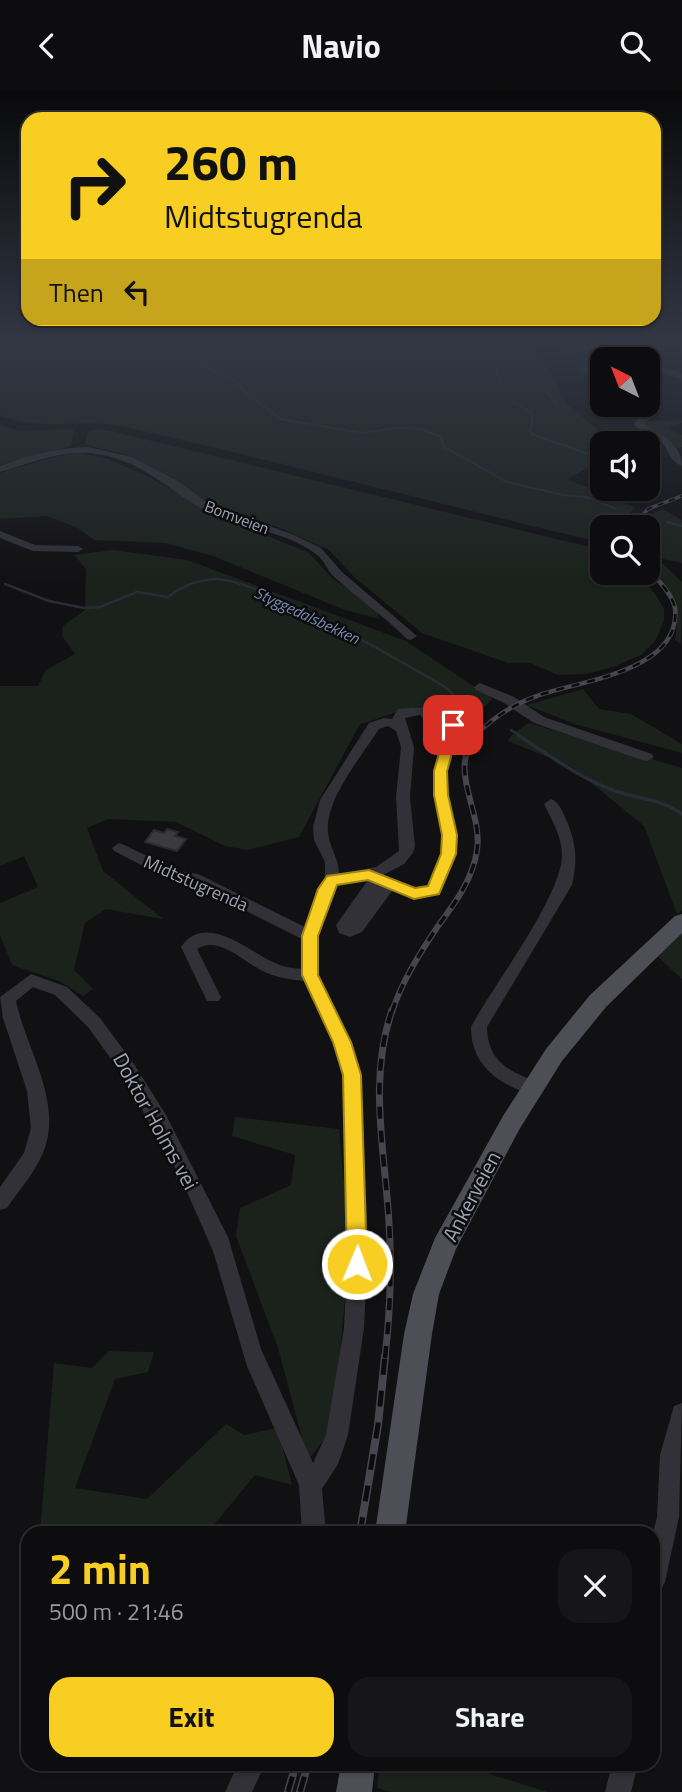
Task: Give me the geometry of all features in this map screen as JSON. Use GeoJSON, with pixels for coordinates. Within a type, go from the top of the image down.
{"type":"FeatureCollection","features":[{"type":"Feature","properties":{"kind":"main road","name":"Ankerveien"},"geometry":{"type":"LineString","coordinates":[[391,1526],[418,1334],[429,1286],[459,1216],[532,1088],[587,1014],[638,961],[682,921]]}},
{"type":"Feature","properties":{"kind":"main road"},"geometry":{"type":"LineString","coordinates":[[354,1792],[357,1771]]}},
{"type":"Feature","properties":{"kind":"street"},"geometry":{"type":"LineString","coordinates":[[641,423],[640,426],[665,439],[672,454],[682,463]]}},
{"type":"Feature","properties":{"kind":"street","name":"Bomveien"},"geometry":{"type":"LineString","coordinates":[[0,469],[28,457],[64,451],[97,450],[117,456],[171,481],[210,509],[269,529],[321,552],[332,568],[379,605],[411,636]]}},
{"type":"Feature","properties":{"kind":"street"},"geometry":{"type":"LineString","coordinates":[[0,534],[33,548],[78,549]]}},
{"type":"Feature","properties":{"kind":"street"},"geometry":{"type":"LineString","coordinates":[[480,687],[509,700],[539,720],[647,757]]}},
{"type":"Feature","properties":{"kind":"street"},"geometry":{"type":"LineString","coordinates":[[332,880],[378,880],[414,894],[434,890],[449,854],[450,835],[441,795],[442,741],[429,716],[423,711],[403,712],[398,717],[399,726],[407,739],[407,772],[403,795],[408,847],[401,859],[378,880]]}},
{"type":"Feature","properties":{"kind":"street"},"geometry":{"type":"LineString","coordinates":[[310,1487],[330,1456],[337,1435],[354,1328],[358,1243],[352,1075],[342,1042],[310,975],[310,936],[325,889],[332,880],[332,862],[321,840],[320,827],[327,800],[374,726],[380,722],[391,722],[399,726]]}},
{"type":"Feature","properties":{"kind":"street"},"geometry":{"type":"LineString","coordinates":[[440,771],[453,725]]}},
{"type":"Feature","properties":{"kind":"street"},"geometry":{"type":"LineString","coordinates":[[532,1088],[495,1069],[478,1044],[479,1027],[564,885],[572,860],[567,837],[551,804]]}},
{"type":"Feature","properties":{"kind":"street","name":"Midtstugrenda"},"geometry":{"type":"LineString","coordinates":[[119,848],[176,876],[193,878],[310,936]]}},
{"type":"Feature","properties":{"kind":"street"},"geometry":{"type":"LineString","coordinates":[[213,997],[188,947],[196,940],[218,938],[271,969],[294,975],[310,975]]}},
{"type":"Feature","properties":{"kind":"street","name":"Doktor Holms vei"},"geometry":{"type":"LineString","coordinates":[[0,1202],[25,1170],[36,1148],[41,1127],[32,1076],[10,1017],[7,999],[20,986],[34,982],[61,993],[83,1010],[113,1044],[146,1098],[218,1236],[251,1350],[310,1487],[313,1526]]}},
{"type":"Feature","properties":{"kind":"street"},"geometry":{"type":"LineString","coordinates":[[660,1552],[668,1517],[671,1455],[682,1414]]}},
{"type":"Feature","properties":{"kind":"street"},"geometry":{"type":"LineString","coordinates":[[238,1792],[248,1771]]}},
{"type":"Feature","properties":{"kind":"street"},"geometry":{"type":"LineString","coordinates":[[618,1792],[623,1771]]}},
{"type":"Feature","properties":{"kind":"shaded area"},"geometry":{"type":"Polygon","coordinates":[[[100,423],[590,423],[599,431],[590,431],[590,467],[567,479],[590,489],[590,501],[620,501],[634,507],[628,515],[590,515],[590,540],[126,427],[100,423]]]}},
{"type":"Feature","properties":{"kind":"shaded area"},"geometry":{"type":"Polygon","coordinates":[[[642,423],[681,423],[668,428],[682,435],[682,447],[673,449],[660,436],[660,431],[650,430],[642,423]]]}},
{"type":"Feature","properties":{"kind":"shaded area"},"geometry":{"type":"Polygon","coordinates":[[[0,425],[20,431],[74,429],[71,446],[0,465],[0,425]]]}},
{"type":"Feature","properties":{"kind":"shaded area"},"geometry":{"type":"Polygon","coordinates":[[[89,431],[111,431],[590,547],[590,585],[647,585],[664,609],[664,621],[655,641],[641,655],[587,674],[558,675],[530,663],[508,663],[422,633],[354,577],[329,550],[280,528],[219,508],[171,477],[127,455],[87,445],[85,443],[89,431]]]}},
{"type":"Feature","properties":{"kind":"shaded area"},"geometry":{"type":"Polygon","coordinates":[[[79,453],[108,459],[149,477],[214,514],[309,553],[332,578],[377,609],[379,619],[345,610],[213,556],[166,543],[94,540],[78,528],[47,516],[0,519],[0,473],[53,457],[79,453]]]}},
{"type":"Feature","properties":{"kind":"shaded area"},"geometry":{"type":"Polygon","coordinates":[[[663,509],[682,520],[682,563],[660,558],[660,515],[652,515],[663,509]]]}},
{"type":"Feature","properties":{"kind":"shaded area"},"geometry":{"type":"Polygon","coordinates":[[[113,550],[187,560],[406,641],[493,699],[467,722],[446,710],[422,707],[360,724],[299,837],[248,850],[225,846],[176,822],[109,819],[87,828],[103,871],[163,919],[106,909],[85,923],[74,970],[93,989],[83,996],[59,981],[12,965],[0,935],[0,903],[38,887],[24,856],[0,866],[0,686],[38,686],[46,670],[75,654],[62,636],[63,626],[85,610],[86,569],[74,555],[113,550]]]}},
{"type":"Feature","properties":{"kind":"shaded area"},"geometry":{"type":"Polygon","coordinates":[[[660,563],[682,582],[681,644],[675,640],[675,609],[661,580],[660,563]]]}},
{"type":"Feature","properties":{"kind":"shaded area"},"geometry":{"type":"Polygon","coordinates":[[[583,689],[599,709],[631,714],[682,744],[682,753],[578,725],[526,705],[583,689]]]}},
{"type":"Feature","properties":{"kind":"shaded area"},"geometry":{"type":"Polygon","coordinates":[[[529,723],[682,768],[682,910],[677,914],[644,826],[572,767],[508,741],[529,723]]]}},
{"type":"Feature","properties":{"kind":"shaded area"},"geometry":{"type":"Polygon","coordinates":[[[682,931],[682,979],[655,954],[682,931]]]}},
{"type":"Feature","properties":{"kind":"shaded area"},"geometry":{"type":"Polygon","coordinates":[[[235,1117],[339,1129],[347,1213],[345,1299],[337,1381],[326,1437],[308,1460],[278,1348],[236,1236],[240,1208],[291,1185],[295,1155],[232,1136],[235,1117]]]}},
{"type":"Feature","properties":{"kind":"shaded area"},"geometry":{"type":"Polygon","coordinates":[[[109,1351],[154,1352],[148,1372],[115,1379],[75,1488],[147,1499],[226,1424],[244,1435],[278,1428],[292,1485],[255,1475],[213,1526],[41,1526],[54,1363],[92,1368],[109,1351]]]}},
{"type":"Feature","properties":{"kind":"shaded area"},"geometry":{"type":"Polygon","coordinates":[[[379,1771],[489,1771],[489,1774],[548,1792],[390,1792],[377,1788],[379,1771]]]}},
{"type":"Feature","properties":{"kind":"building"},"geometry":{"type":"Polygon","coordinates":[[[167,829],[178,832],[175,836],[186,839],[177,851],[145,842],[154,830],[164,833],[167,829]]]}},
{"type":"Feature","properties":{"kind":"waterway"},"geometry":{"type":"LineString","coordinates":[[306,423],[362,433],[397,428],[421,429],[441,437],[444,447],[507,482],[563,495],[587,497],[616,509]]}},
{"type":"Feature","properties":{"kind":"waterway"},"geometry":{"type":"LineString","coordinates":[[532,426],[529,430],[532,434],[590,455]]}},
{"type":"Feature","properties":{"kind":"waterway"},"geometry":{"type":"LineString","coordinates":[[667,522],[682,526]]}},
{"type":"Feature","properties":{"kind":"waterway","name":"Styggedalsbekken"},"geometry":{"type":"LineString","coordinates":[[5,584],[49,601],[84,608],[100,607],[137,592],[168,597],[183,587],[200,581],[212,579],[233,582],[293,605],[327,622],[442,685],[460,701],[476,709]]}},
{"type":"Feature","properties":{"kind":"waterway","name":"Styggedalsbekken"},"geometry":{"type":"LineString","coordinates":[[511,730],[522,737]]}},
{"type":"Feature","properties":{"kind":"waterway","name":"Styggedalsbekken"},"geometry":{"type":"LineString","coordinates":[[519,736],[598,784],[665,805],[682,814]]}},
{"type":"Feature","properties":{"kind":"railway"},"geometry":{"type":"LineString","coordinates":[[643,515],[648,509],[682,496]]}},
{"type":"Feature","properties":{"kind":"railway"},"geometry":{"type":"LineString","coordinates":[[474,737],[495,718],[520,703],[623,671],[662,647],[673,630],[675,608],[660,582]]}},
{"type":"Feature","properties":{"kind":"railway"},"geometry":{"type":"LineString","coordinates":[[392,1012],[412,967],[451,909],[472,871],[477,835],[465,777],[465,763],[468,749],[476,736]]}},
{"type":"Feature","properties":{"kind":"railway"},"geometry":{"type":"LineString","coordinates":[[385,1358],[390,1257],[379,1090],[385,1037],[392,1010]]}},
{"type":"Feature","properties":{"kind":"railway"},"geometry":{"type":"LineString","coordinates":[[361,1526],[378,1425],[385,1356]]}},
{"type":"Feature","properties":{"kind":"railway"},"geometry":{"type":"LineString","coordinates":[[288,1792],[294,1771]]}},
{"type":"Feature","properties":{"kind":"railway"},"geometry":{"type":"LineString","coordinates":[[300,1792],[306,1771]]}},
{"type":"Feature","properties":{"kind":"route"},"geometry":{"type":"LineString","coordinates":[[357,1264],[352,1075],[342,1042],[310,975],[310,936],[325,889],[332,880],[369,875],[414,894],[434,890],[449,854],[450,835],[441,795],[440,771],[453,725]]}}]}
